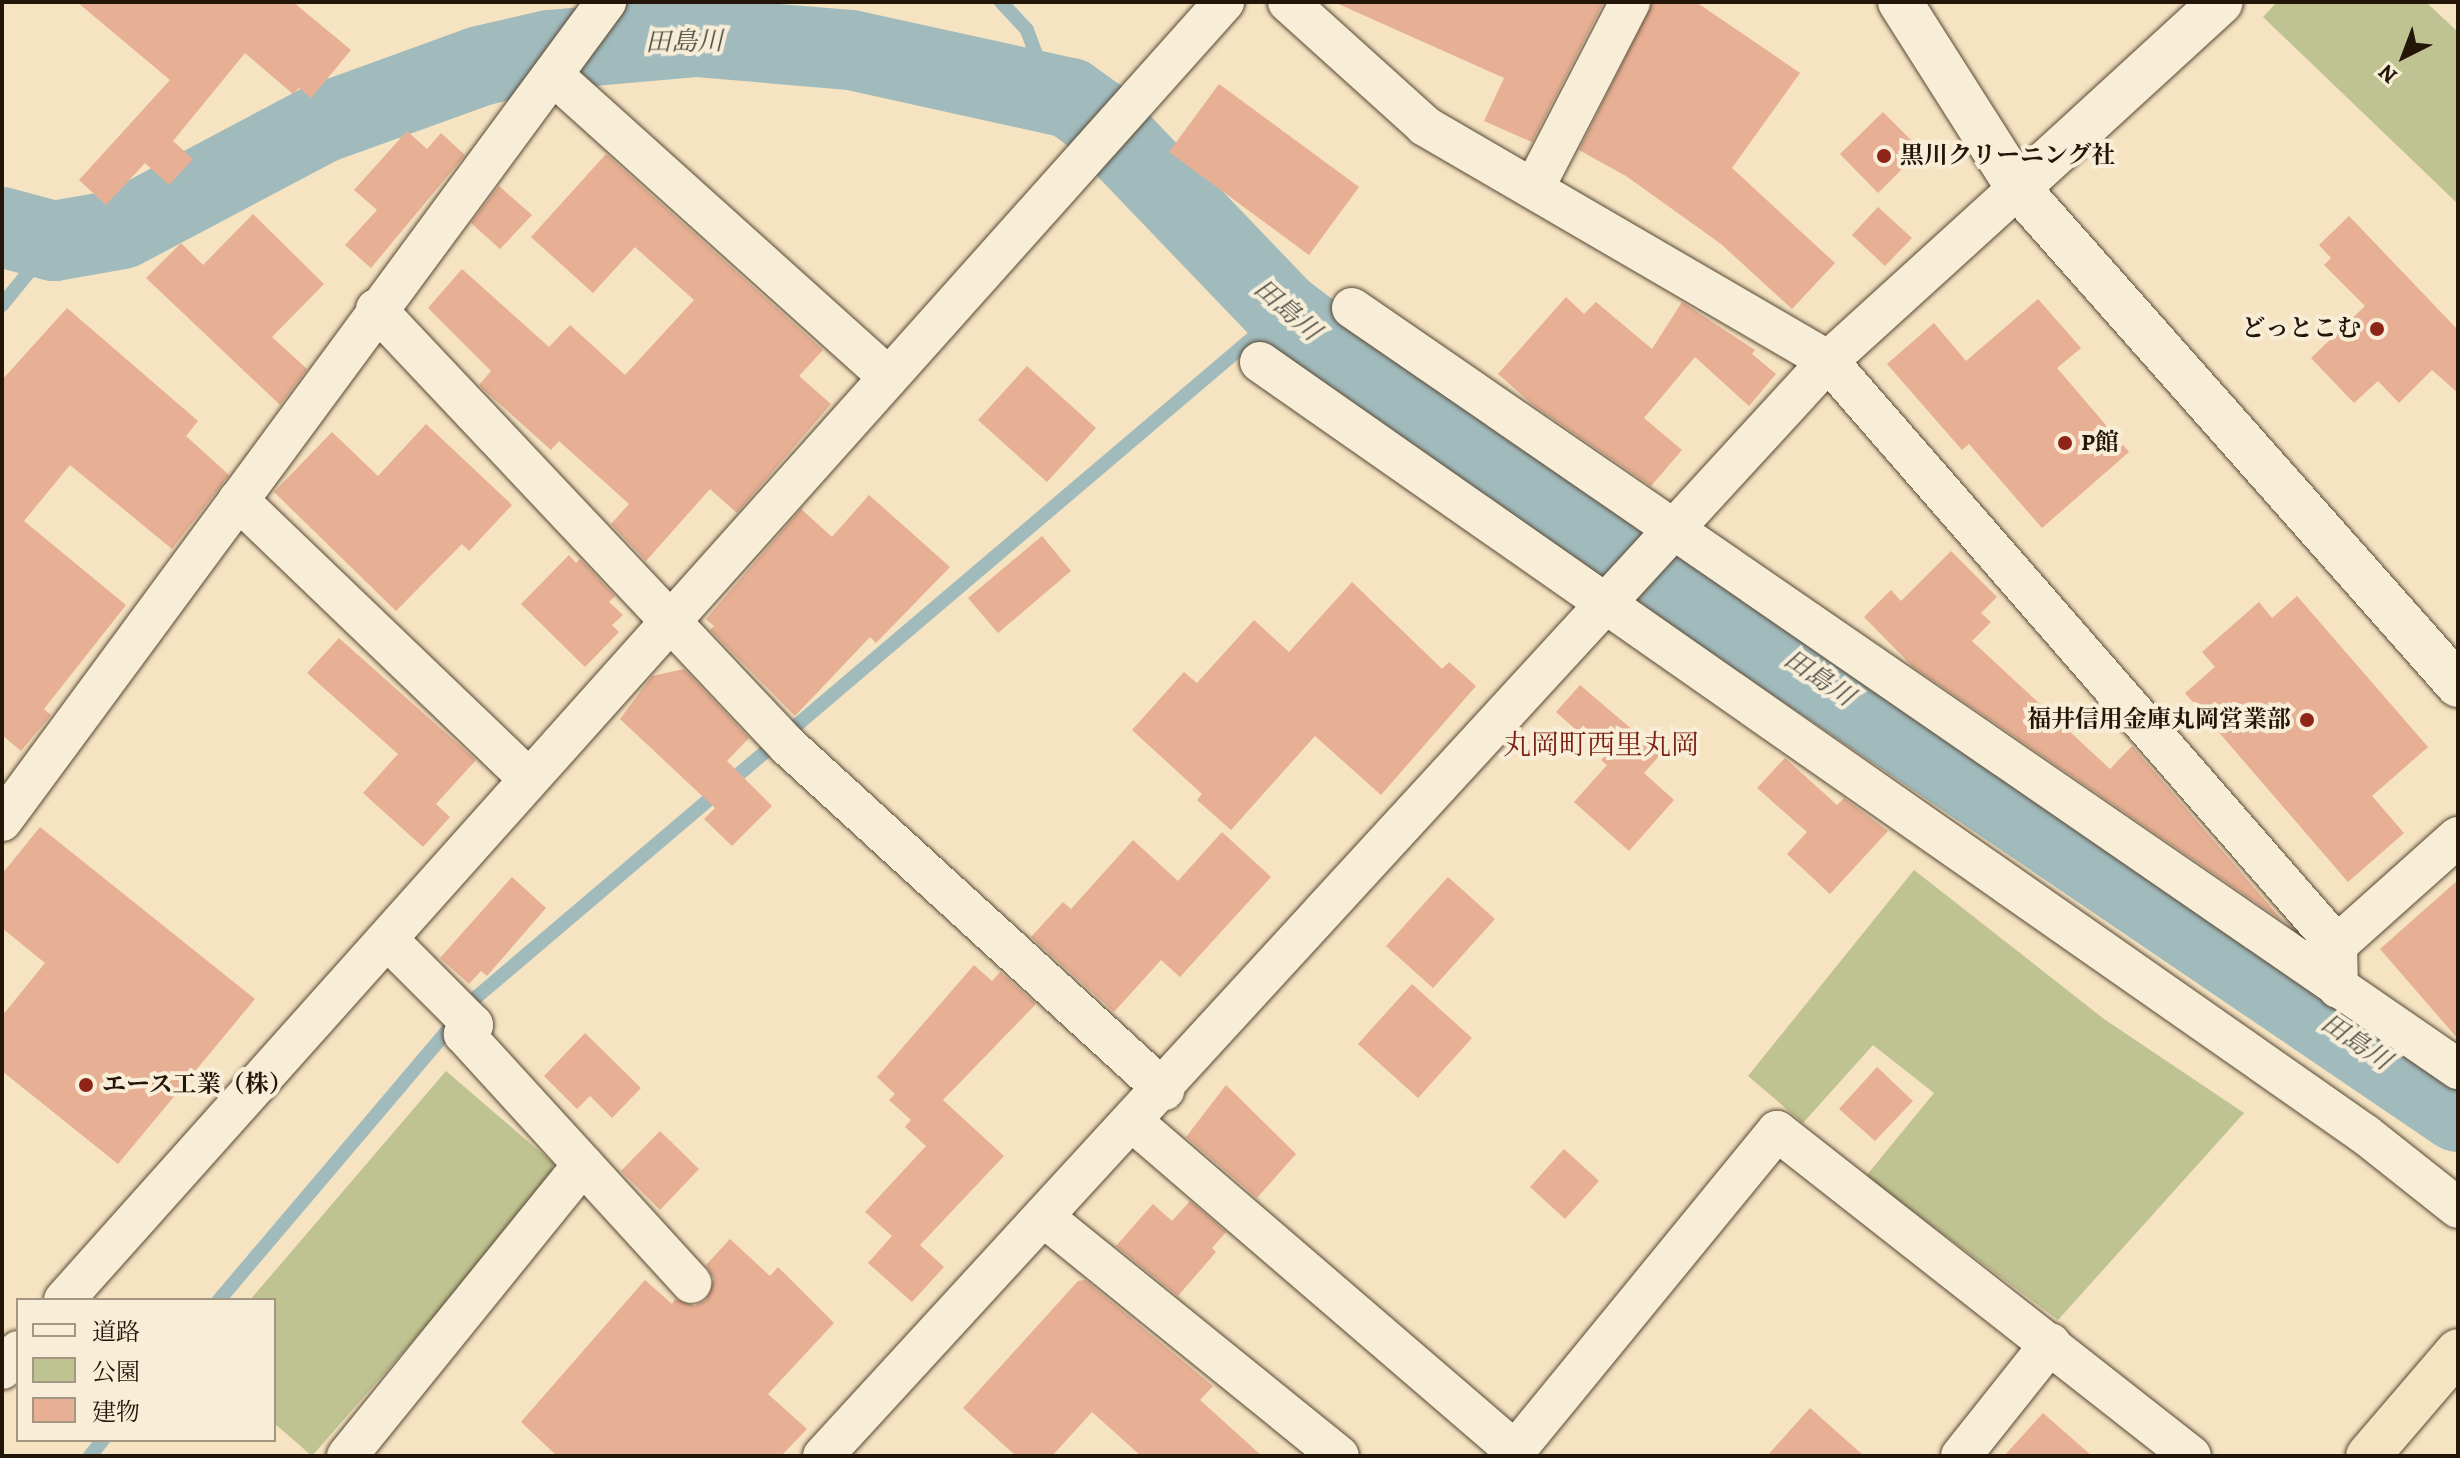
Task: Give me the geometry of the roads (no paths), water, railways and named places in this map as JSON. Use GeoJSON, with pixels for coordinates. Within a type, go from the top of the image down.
{"type":"FeatureCollection","features":[{"type":"Feature","properties":{"kind":"highway"},"geometry":{"type":"LineString","coordinates":[[2368,1456],[2458,1351]]}},
{"type":"Feature","properties":{"kind":"street"},"geometry":{"type":"LineString","coordinates":[[66,1298],[1224,2]]}},
{"type":"Feature","properties":{"kind":"street"},"geometry":{"type":"LineString","coordinates":[[1288,2],[1425,126],[1828,361],[2337,945],[2338,988]]}},
{"type":"Feature","properties":{"kind":"street"},"geometry":{"type":"LineString","coordinates":[[1534,188],[1630,2]]}},
{"type":"Feature","properties":{"kind":"street"},"geometry":{"type":"LineString","coordinates":[[1900,2],[2018,188],[2458,685]]}},
{"type":"Feature","properties":{"kind":"street"},"geometry":{"type":"LineString","coordinates":[[823,1456],[1606,609],[1828,361],[2221,2]]}},
{"type":"Feature","properties":{"kind":"street"},"geometry":{"type":"LineString","coordinates":[[2,821],[376,309],[602,7]]}},
{"type":"Feature","properties":{"kind":"street"},"geometry":{"type":"LineString","coordinates":[[554,74],[888,377]]}},
{"type":"Feature","properties":{"kind":"street"},"geometry":{"type":"LineString","coordinates":[[1352,308],[2458,1069]]}},
{"type":"Feature","properties":{"kind":"street"},"geometry":{"type":"LineString","coordinates":[[376,309],[667,622],[788,746],[1164,1090]]}},
{"type":"Feature","properties":{"kind":"street"},"geometry":{"type":"LineString","coordinates":[[1260,362],[1606,609],[2366,1135],[2458,1208]]}},
{"type":"Feature","properties":{"kind":"street"},"geometry":{"type":"LineString","coordinates":[[238,500],[529,779]]}},
{"type":"Feature","properties":{"kind":"street"},"geometry":{"type":"LineString","coordinates":[[2337,945],[2458,837]]}},
{"type":"Feature","properties":{"kind":"street"},"geometry":{"type":"LineString","coordinates":[[388,940],[473,1025],[464,1034],[691,1283]]}},
{"type":"Feature","properties":{"kind":"street"},"geometry":{"type":"LineString","coordinates":[[1134,1123],[1513,1454],[1777,1131],[2051,1343],[2191,1456]]}},
{"type":"Feature","properties":{"kind":"street"},"geometry":{"type":"LineString","coordinates":[[347,1456],[583,1165]]}},
{"type":"Feature","properties":{"kind":"street"},"geometry":{"type":"LineString","coordinates":[[1045,1218],[1339,1456]]}},
{"type":"Feature","properties":{"kind":"street"},"geometry":{"type":"LineString","coordinates":[[1961,1456],[2051,1343]]}},
{"type":"Feature","properties":{"kind":"street"},"geometry":{"type":"LineString","coordinates":[[2,1369],[16,1353]]}},
{"type":"Feature","properties":{"kind":"waterway"},"geometry":{"type":"LineString","coordinates":[[1001,2],[1027,30],[1050,93]]}},
{"type":"Feature","properties":{"kind":"waterway","name":"田島川"},"geometry":{"type":"LineString","coordinates":[[2,227],[54,241],[122,229],[320,124],[480,66],[549,50],[696,37],[851,50],[1070,98],[1096,117],[1283,312],[1308,331],[2458,1112]]}},
{"type":"Feature","properties":{"kind":"waterway"},"geometry":{"type":"LineString","coordinates":[[2,305],[54,241]]}},
{"type":"Feature","properties":{"kind":"waterway"},"geometry":{"type":"LineString","coordinates":[[221,1298],[473,1000],[1283,312]]}},
{"type":"Feature","properties":{"kind":"waterway"},"geometry":{"type":"LineString","coordinates":[[90,1456],[101,1442]]}},
{"type":"Feature","properties":{"kind":"place","name":"黒川クリーニング社"},"geometry":{"type":"Point","coordinates":[1884,156]}},
{"type":"Feature","properties":{"kind":"place","name":"どっとこむ"},"geometry":{"type":"Point","coordinates":[2377,329]}},
{"type":"Feature","properties":{"kind":"place","name":"P館"},"geometry":{"type":"Point","coordinates":[2065,443]}},
{"type":"Feature","properties":{"kind":"place","name":"福井信用金庫丸岡営業部"},"geometry":{"type":"Point","coordinates":[2307,720]}},
{"type":"Feature","properties":{"kind":"place","name":"エース工業（株）"},"geometry":{"type":"Point","coordinates":[86,1085]}},
{"type":"Feature","properties":{"kind":"district","name":"丸岡町西里丸岡"},"geometry":{"type":"Point","coordinates":[1601,745]}}]}
